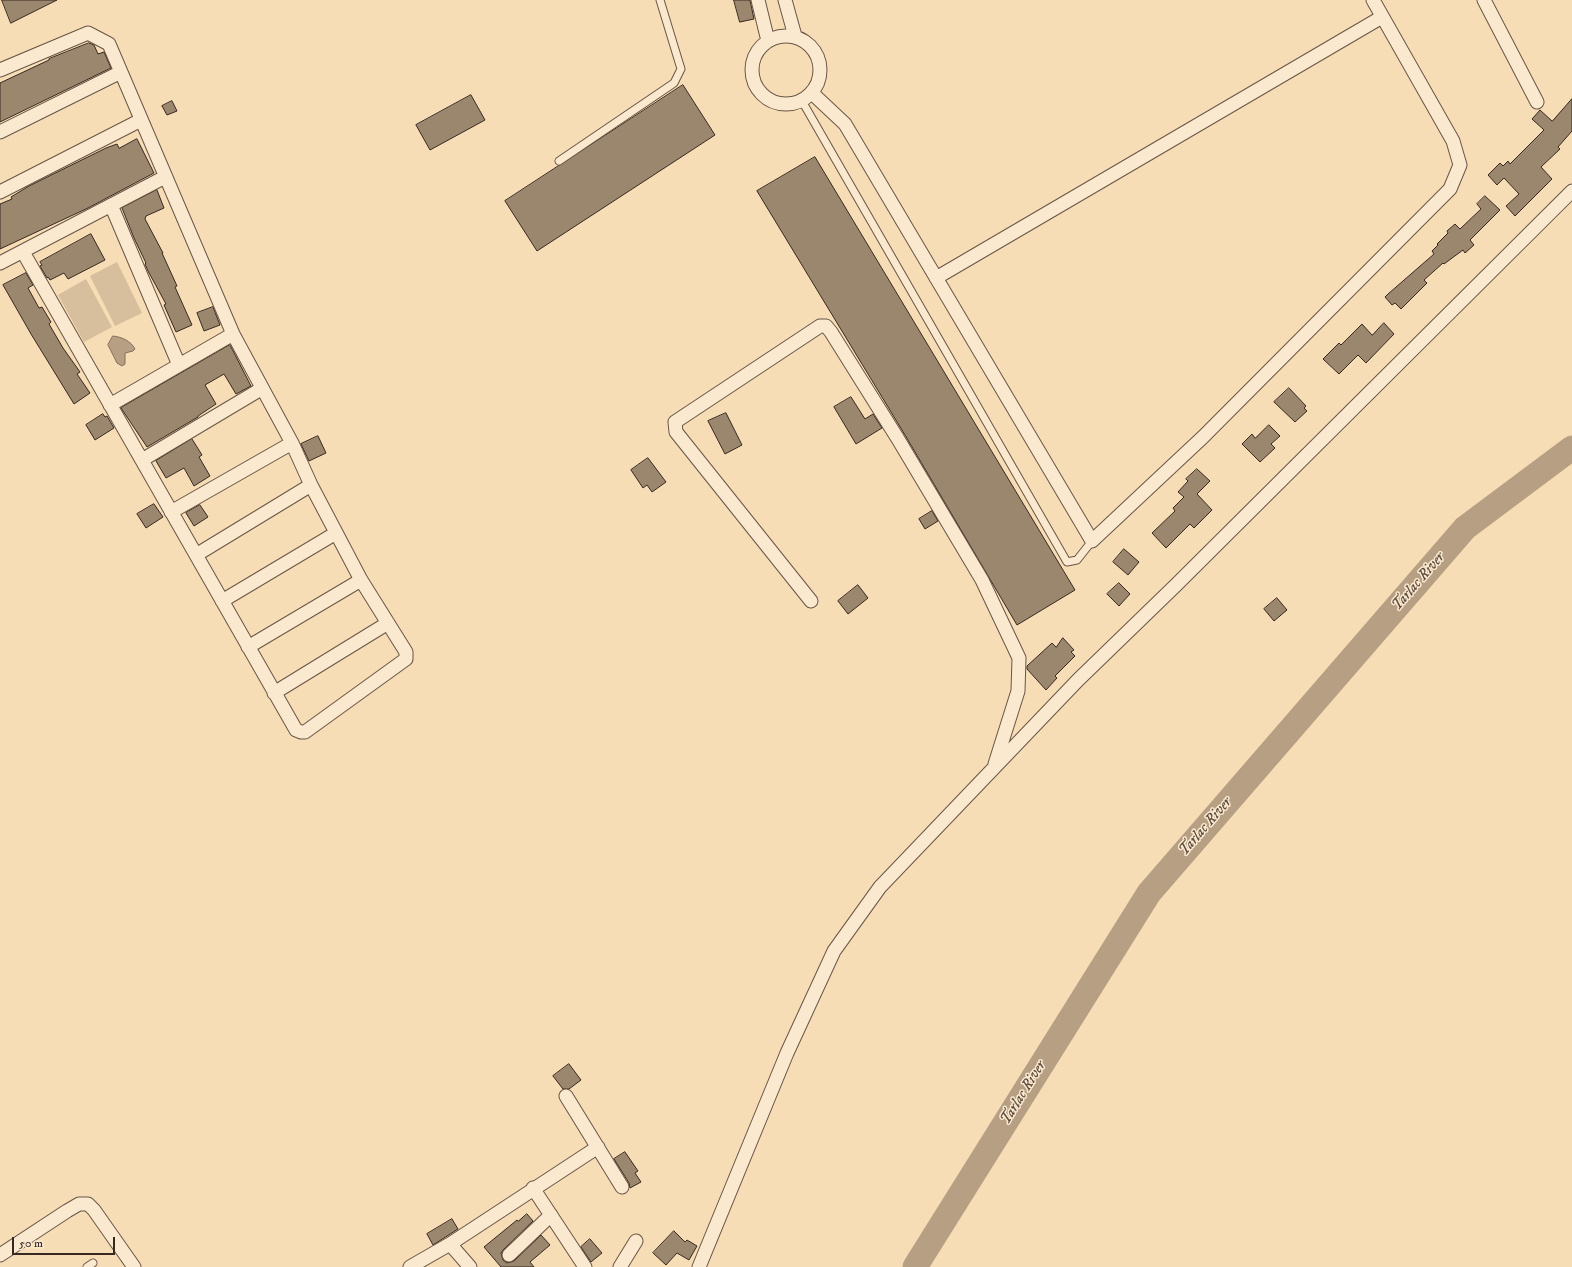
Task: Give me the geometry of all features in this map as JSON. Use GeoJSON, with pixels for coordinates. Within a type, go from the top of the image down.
{"type":"FeatureCollection","features":[{"type":"Feature","properties":{"kind":"street"},"geometry":{"type":"LineString","coordinates":[[758,0],[768,41]]}},
{"type":"Feature","properties":{"kind":"street"},"geometry":{"type":"LineString","coordinates":[[785,0],[794,36]]}},
{"type":"Feature","properties":{"kind":"street"},"geometry":{"type":"LineString","coordinates":[[807,97],[845,124],[1092,541],[1209,431],[1450,189],[1460,165],[1453,141],[1373,0]]}},
{"type":"Feature","properties":{"kind":"street"},"geometry":{"type":"LineString","coordinates":[[1484,0],[1537,102]]}},
{"type":"Feature","properties":{"kind":"street"},"geometry":{"type":"LineString","coordinates":[[936,278],[1382,16]]}},
{"type":"Feature","properties":{"kind":"street"},"geometry":{"type":"LineString","coordinates":[[0,70],[88,33],[109,44],[233,334],[292,443],[311,485],[361,580],[406,652],[406,659],[305,732],[296,730],[23,252]]}},
{"type":"Feature","properties":{"kind":"street"},"geometry":{"type":"LineString","coordinates":[[776,36],[794,36],[810,44],[820,60],[820,77],[807,97],[783,104],[766,98],[754,83],[752,64],[760,47],[768,41],[776,36]]}},
{"type":"Feature","properties":{"kind":"street"},"geometry":{"type":"LineString","coordinates":[[0,132],[121,72]]}},
{"type":"Feature","properties":{"kind":"street"},"geometry":{"type":"LineString","coordinates":[[0,192],[142,120]]}},
{"type":"Feature","properties":{"kind":"street"},"geometry":{"type":"LineString","coordinates":[[0,263],[165,177]]}},
{"type":"Feature","properties":{"kind":"street"},"geometry":{"type":"LineString","coordinates":[[699,1267],[787,1053],[834,951],[880,886],[1078,680],[1176,585],[1572,191]]}},
{"type":"Feature","properties":{"kind":"street"},"geometry":{"type":"LineString","coordinates":[[111,205],[179,365]]}},
{"type":"Feature","properties":{"kind":"street"},"geometry":{"type":"LineString","coordinates":[[811,601],[676,432],[675,422],[820,326],[826,326],[898,439],[982,580],[1019,658],[1018,691],[994,768]]}},
{"type":"Feature","properties":{"kind":"street"},"geometry":{"type":"LineString","coordinates":[[110,405],[233,334]]}},
{"type":"Feature","properties":{"kind":"street"},"geometry":{"type":"LineString","coordinates":[[142,460],[261,388]]}},
{"type":"Feature","properties":{"kind":"street"},"geometry":{"type":"LineString","coordinates":[[171,512],[292,443]]}},
{"type":"Feature","properties":{"kind":"street"},"geometry":{"type":"LineString","coordinates":[[196,555],[311,485]]}},
{"type":"Feature","properties":{"kind":"street"},"geometry":{"type":"LineString","coordinates":[[222,601],[336,533]]}},
{"type":"Feature","properties":{"kind":"street"},"geometry":{"type":"LineString","coordinates":[[248,647],[361,580]]}},
{"type":"Feature","properties":{"kind":"street"},"geometry":{"type":"LineString","coordinates":[[274,693],[388,623]]}},
{"type":"Feature","properties":{"kind":"street"},"geometry":{"type":"LineString","coordinates":[[566,1096],[622,1187]]}},
{"type":"Feature","properties":{"kind":"street"},"geometry":{"type":"LineString","coordinates":[[410,1267],[450,1244],[533,1188],[598,1147]]}},
{"type":"Feature","properties":{"kind":"street"},"geometry":{"type":"LineString","coordinates":[[533,1188],[585,1267]]}},
{"type":"Feature","properties":{"kind":"street"},"geometry":{"type":"LineString","coordinates":[[0,1255],[79,1204],[88,1204],[94,1210],[134,1267]]}},
{"type":"Feature","properties":{"kind":"street"},"geometry":{"type":"LineString","coordinates":[[508,1255],[550,1215]]}},
{"type":"Feature","properties":{"kind":"street"},"geometry":{"type":"LineString","coordinates":[[620,1267],[636,1241]]}},
{"type":"Feature","properties":{"kind":"street"},"geometry":{"type":"LineString","coordinates":[[450,1244],[470,1267]]}},
{"type":"Feature","properties":{"kind":"lane"},"geometry":{"type":"LineString","coordinates":[[559,161],[674,83],[681,69],[660,0]]}},
{"type":"Feature","properties":{"kind":"lane"},"geometry":{"type":"LineString","coordinates":[[807,97],[1067,562],[1077,560],[1092,541]]}},
{"type":"Feature","properties":{"kind":"shaded area"},"geometry":{"type":"Polygon","coordinates":[[[117,262],[142,313],[115,326],[90,276],[117,262]]]}},
{"type":"Feature","properties":{"kind":"shaded area"},"geometry":{"type":"Polygon","coordinates":[[[86,279],[112,327],[84,342],[58,295],[86,279]]]}},
{"type":"Feature","properties":{"kind":"shaded area"},"geometry":{"type":"Polygon","coordinates":[[[113,336],[126,340],[135,349],[125,353],[125,364],[122,366],[117,363],[108,345],[113,336]]]}},
{"type":"Feature","properties":{"kind":"building"},"geometry":{"type":"Polygon","coordinates":[[[2,0],[57,0],[11,23],[2,0]]]}},
{"type":"Feature","properties":{"kind":"building"},"geometry":{"type":"Polygon","coordinates":[[[734,0],[750,0],[754,19],[740,22],[734,0]]]}},
{"type":"Feature","properties":{"kind":"building"},"geometry":{"type":"Polygon","coordinates":[[[89,43],[94,45],[98,54],[104,52],[111,68],[0,122],[0,83],[49,59],[89,43]]]}},
{"type":"Feature","properties":{"kind":"building"},"geometry":{"type":"Polygon","coordinates":[[[683,85],[715,135],[537,251],[505,201],[683,85]]]}},
{"type":"Feature","properties":{"kind":"building"},"geometry":{"type":"Polygon","coordinates":[[[471,95],[485,120],[430,150],[416,125],[471,95]]]}},
{"type":"Feature","properties":{"kind":"building"},"geometry":{"type":"Polygon","coordinates":[[[1572,99],[1572,131],[1558,147],[1560,149],[1541,167],[1552,179],[1515,216],[1506,206],[1519,194],[1504,178],[1497,185],[1488,175],[1500,163],[1503,166],[1508,161],[1510,164],[1544,130],[1532,119],[1540,110],[1552,121],[1572,99]]]}},
{"type":"Feature","properties":{"kind":"building"},"geometry":{"type":"Polygon","coordinates":[[[172,101],[177,111],[167,115],[162,106],[172,101]]]}},
{"type":"Feature","properties":{"kind":"building"},"geometry":{"type":"Polygon","coordinates":[[[137,139],[154,173],[88,208],[0,249],[0,204],[12,199],[11,197],[29,186],[106,148],[117,144],[119,148],[137,139]]]}},
{"type":"Feature","properties":{"kind":"building"},"geometry":{"type":"Polygon","coordinates":[[[815,157],[1075,590],[1017,625],[905,435],[757,191],[815,157]]]}},
{"type":"Feature","properties":{"kind":"building"},"geometry":{"type":"Polygon","coordinates":[[[157,190],[164,208],[146,216],[145,219],[163,253],[177,286],[175,287],[192,325],[176,332],[164,305],[166,304],[148,271],[145,264],[146,263],[122,208],[157,190]]]}},
{"type":"Feature","properties":{"kind":"building"},"geometry":{"type":"Polygon","coordinates":[[[1485,196],[1500,210],[1470,240],[1474,245],[1465,253],[1463,250],[1444,264],[1443,263],[1424,280],[1427,283],[1401,309],[1395,303],[1392,305],[1385,297],[1434,254],[1432,251],[1448,233],[1447,231],[1455,224],[1460,229],[1481,209],[1477,204],[1485,196]]]}},
{"type":"Feature","properties":{"kind":"building"},"geometry":{"type":"Polygon","coordinates":[[[91,234],[105,260],[68,279],[64,273],[50,280],[48,277],[47,278],[40,266],[42,265],[40,262],[91,234]]]}},
{"type":"Feature","properties":{"kind":"building"},"geometry":{"type":"Polygon","coordinates":[[[26,273],[33,285],[28,288],[39,308],[42,307],[51,322],[49,324],[63,348],[80,372],[77,374],[90,393],[74,404],[3,285],[26,273]]]}},
{"type":"Feature","properties":{"kind":"building"},"geometry":{"type":"Polygon","coordinates":[[[213,307],[220,325],[204,331],[197,313],[213,307]]]}},
{"type":"Feature","properties":{"kind":"building"},"geometry":{"type":"Polygon","coordinates":[[[1384,323],[1394,334],[1366,363],[1358,355],[1339,374],[1323,359],[1339,343],[1341,345],[1362,324],[1372,335],[1384,323]]]}},
{"type":"Feature","properties":{"kind":"building"},"geometry":{"type":"Polygon","coordinates":[[[230,345],[251,386],[236,394],[224,374],[205,385],[216,404],[198,417],[147,447],[121,408],[230,345]]]}},
{"type":"Feature","properties":{"kind":"building"},"geometry":{"type":"Polygon","coordinates":[[[1289,388],[1306,406],[1304,408],[1307,411],[1295,422],[1274,402],[1289,388]]]}},
{"type":"Feature","properties":{"kind":"building"},"geometry":{"type":"Polygon","coordinates":[[[851,397],[865,419],[873,414],[882,428],[856,444],[834,407],[851,397]]]}},
{"type":"Feature","properties":{"kind":"building"},"geometry":{"type":"Polygon","coordinates":[[[726,413],[742,445],[725,454],[708,421],[726,413]]]}},
{"type":"Feature","properties":{"kind":"building"},"geometry":{"type":"Polygon","coordinates":[[[103,414],[105,417],[107,416],[114,428],[95,440],[86,425],[103,414]]]}},
{"type":"Feature","properties":{"kind":"building"},"geometry":{"type":"Polygon","coordinates":[[[1269,425],[1280,436],[1271,444],[1275,448],[1260,462],[1242,444],[1252,434],[1255,438],[1269,425]]]}},
{"type":"Feature","properties":{"kind":"building"},"geometry":{"type":"Polygon","coordinates":[[[318,436],[326,453],[309,461],[301,444],[318,436]]]}},
{"type":"Feature","properties":{"kind":"building"},"geometry":{"type":"Polygon","coordinates":[[[192,439],[202,455],[199,457],[210,476],[194,486],[184,468],[166,478],[156,461],[192,439]]]}},
{"type":"Feature","properties":{"kind":"building"},"geometry":{"type":"Polygon","coordinates":[[[648,458],[666,482],[652,492],[647,485],[643,488],[631,470],[648,458]]]}},
{"type":"Feature","properties":{"kind":"building"},"geometry":{"type":"Polygon","coordinates":[[[1197,469],[1210,481],[1197,494],[1212,510],[1194,528],[1190,524],[1166,548],[1152,533],[1175,511],[1173,508],[1184,497],[1178,492],[1188,481],[1186,479],[1197,469]]]}},
{"type":"Feature","properties":{"kind":"building"},"geometry":{"type":"Polygon","coordinates":[[[154,504],[163,517],[146,528],[137,514],[154,504]]]}},
{"type":"Feature","properties":{"kind":"building"},"geometry":{"type":"Polygon","coordinates":[[[200,505],[208,517],[194,526],[186,513],[200,505]]]}},
{"type":"Feature","properties":{"kind":"building"},"geometry":{"type":"Polygon","coordinates":[[[932,511],[938,521],[925,529],[919,519],[932,511]]]}},
{"type":"Feature","properties":{"kind":"building"},"geometry":{"type":"Polygon","coordinates":[[[1124,549],[1139,562],[1128,575],[1113,562],[1124,549]]]}},
{"type":"Feature","properties":{"kind":"building"},"geometry":{"type":"Polygon","coordinates":[[[1119,583],[1130,594],[1119,606],[1107,594],[1119,583]]]}},
{"type":"Feature","properties":{"kind":"building"},"geometry":{"type":"Polygon","coordinates":[[[858,585],[868,598],[848,614],[838,601],[858,585]]]}},
{"type":"Feature","properties":{"kind":"building"},"geometry":{"type":"Polygon","coordinates":[[[1277,598],[1287,610],[1274,621],[1264,609],[1277,598]]]}},
{"type":"Feature","properties":{"kind":"building"},"geometry":{"type":"Polygon","coordinates":[[[1063,638],[1074,650],[1071,652],[1075,656],[1055,676],[1057,678],[1046,690],[1027,669],[1027,666],[1052,643],[1056,647],[1063,638]]]}},
{"type":"Feature","properties":{"kind":"building"},"geometry":{"type":"Polygon","coordinates":[[[569,1064],[581,1080],[569,1089],[563,1089],[553,1076],[569,1064]]]}},
{"type":"Feature","properties":{"kind":"building"},"geometry":{"type":"Polygon","coordinates":[[[625,1152],[638,1171],[635,1173],[641,1182],[630,1188],[629,1183],[614,1159],[625,1152]]]}},
{"type":"Feature","properties":{"kind":"building"},"geometry":{"type":"Polygon","coordinates":[[[527,1214],[533,1221],[503,1250],[501,1253],[503,1260],[507,1263],[514,1261],[541,1235],[550,1245],[530,1262],[534,1267],[501,1267],[484,1247],[517,1220],[518,1221],[527,1214]]]}},
{"type":"Feature","properties":{"kind":"building"},"geometry":{"type":"Polygon","coordinates":[[[452,1219],[458,1229],[433,1245],[427,1234],[452,1219]]]}},
{"type":"Feature","properties":{"kind":"building"},"geometry":{"type":"Polygon","coordinates":[[[674,1231],[685,1242],[687,1240],[697,1246],[689,1260],[677,1253],[666,1265],[653,1253],[674,1231]]]}},
{"type":"Feature","properties":{"kind":"building"},"geometry":{"type":"Polygon","coordinates":[[[590,1239],[602,1253],[591,1262],[581,1247],[590,1239]]]}},
{"type":"Feature","properties":{"kind":"waterway","name":"Tarlac River"},"geometry":{"type":"LineString","coordinates":[[915,1267],[1149,893],[1465,528],[1572,448]]}}]}
